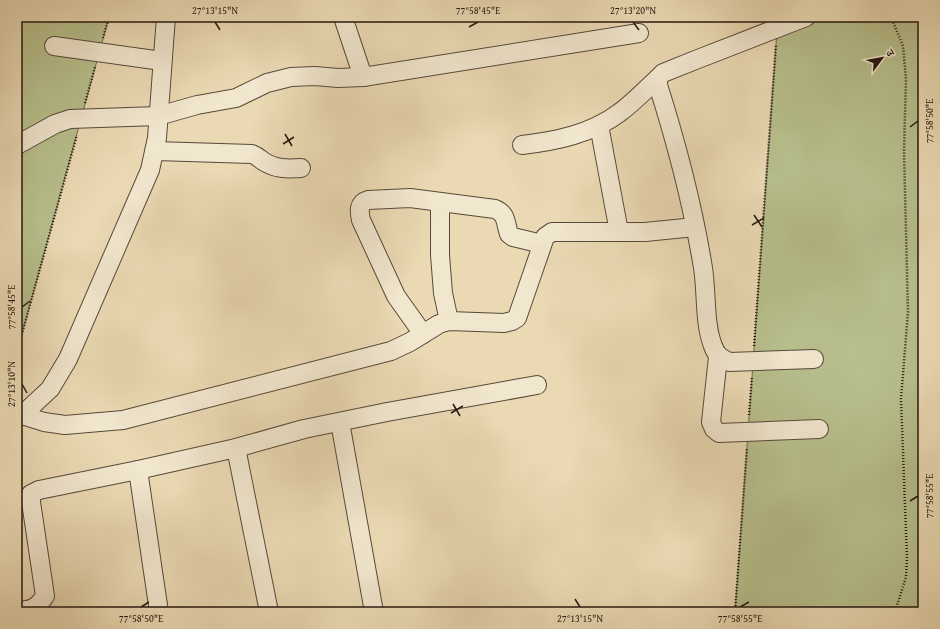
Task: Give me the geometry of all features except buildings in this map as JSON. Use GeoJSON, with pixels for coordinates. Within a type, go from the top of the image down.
{"type":"FeatureCollection","features":[{"type":"Feature","properties":{"kind":"street"},"geometry":{"type":"LineString","coordinates":[[19,416],[50,389],[68,359],[150,170],[155,151],[166,17]]}},
{"type":"Feature","properties":{"kind":"street"},"geometry":{"type":"LineString","coordinates":[[343,17],[362,77]]}},
{"type":"Feature","properties":{"kind":"street"},"geometry":{"type":"LineString","coordinates":[[522,145],[550,142],[575,135],[599,125],[618,114],[636,100],[663,73],[806,17]]}},
{"type":"Feature","properties":{"kind":"street"},"geometry":{"type":"LineString","coordinates":[[17,145],[55,124],[70,119],[158,116],[197,105],[236,98],[267,83],[291,76],[338,78],[362,77],[639,33]]}},
{"type":"Feature","properties":{"kind":"street"},"geometry":{"type":"LineString","coordinates":[[54,46],[162,61]]}},
{"type":"Feature","properties":{"kind":"street"},"geometry":{"type":"LineString","coordinates":[[658,78],[658,85],[671,126],[704,269],[709,332],[713,347],[718,357],[711,422],[714,429],[719,433],[819,429]]}},
{"type":"Feature","properties":{"kind":"street"},"geometry":{"type":"LineString","coordinates":[[599,125],[619,232]]}},
{"type":"Feature","properties":{"kind":"street"},"geometry":{"type":"LineString","coordinates":[[155,151],[252,154],[270,165],[287,170],[301,168]]}},
{"type":"Feature","properties":{"kind":"street"},"geometry":{"type":"LineString","coordinates":[[423,334],[396,296],[361,220],[359,209],[364,202],[368,200],[410,198],[495,209],[502,212],[505,216],[509,234],[513,237],[542,244]]}},
{"type":"Feature","properties":{"kind":"street"},"geometry":{"type":"LineString","coordinates":[[440,202],[440,255],[442,285],[449,321]]}},
{"type":"Feature","properties":{"kind":"street"},"geometry":{"type":"LineString","coordinates":[[19,416],[65,425],[123,420],[391,351],[439,324],[449,321],[504,323],[512,321],[517,318],[545,237],[552,232],[645,232],[695,226]]}},
{"type":"Feature","properties":{"kind":"street"},"geometry":{"type":"LineString","coordinates":[[718,357],[729,362],[814,359]]}},
{"type":"Feature","properties":{"kind":"street"},"geometry":{"type":"LineString","coordinates":[[17,611],[32,609],[46,604],[31,502],[31,494],[39,490],[236,448],[304,429],[387,412],[537,385]]}},
{"type":"Feature","properties":{"kind":"street"},"geometry":{"type":"LineString","coordinates":[[340,422],[374,612]]}},
{"type":"Feature","properties":{"kind":"street"},"geometry":{"type":"LineString","coordinates":[[236,448],[269,612]]}},
{"type":"Feature","properties":{"kind":"street"},"geometry":{"type":"LineString","coordinates":[[138,470],[159,612]]}},
{"type":"Feature","properties":{"kind":"path"},"geometry":{"type":"LineString","coordinates":[[102,40],[109,17]]}},
{"type":"Feature","properties":{"kind":"path"},"geometry":{"type":"LineString","coordinates":[[891,17],[903,46],[906,80],[904,151],[908,312],[901,400],[907,558],[906,577],[895,612]]}},
{"type":"Feature","properties":{"kind":"path"},"geometry":{"type":"LineString","coordinates":[[754,350],[777,41]]}},
{"type":"Feature","properties":{"kind":"path"},"geometry":{"type":"LineString","coordinates":[[84,108],[96,63]]}},
{"type":"Feature","properties":{"kind":"path"},"geometry":{"type":"LineString","coordinates":[[17,352],[78,131]]}},
{"type":"Feature","properties":{"kind":"path"},"geometry":{"type":"LineString","coordinates":[[749,422],[752,374]]}},
{"type":"Feature","properties":{"kind":"path"},"geometry":{"type":"LineString","coordinates":[[735,612],[747,445]]}},
{"type":"Feature","properties":{"kind":"green space"},"geometry":{"type":"Polygon","coordinates":[[[17,17],[109,17],[17,352],[17,17]]]}},
{"type":"Feature","properties":{"kind":"green space"},"geometry":{"type":"Polygon","coordinates":[[[778,17],[923,17],[923,612],[735,612],[778,17]]]}}]}
